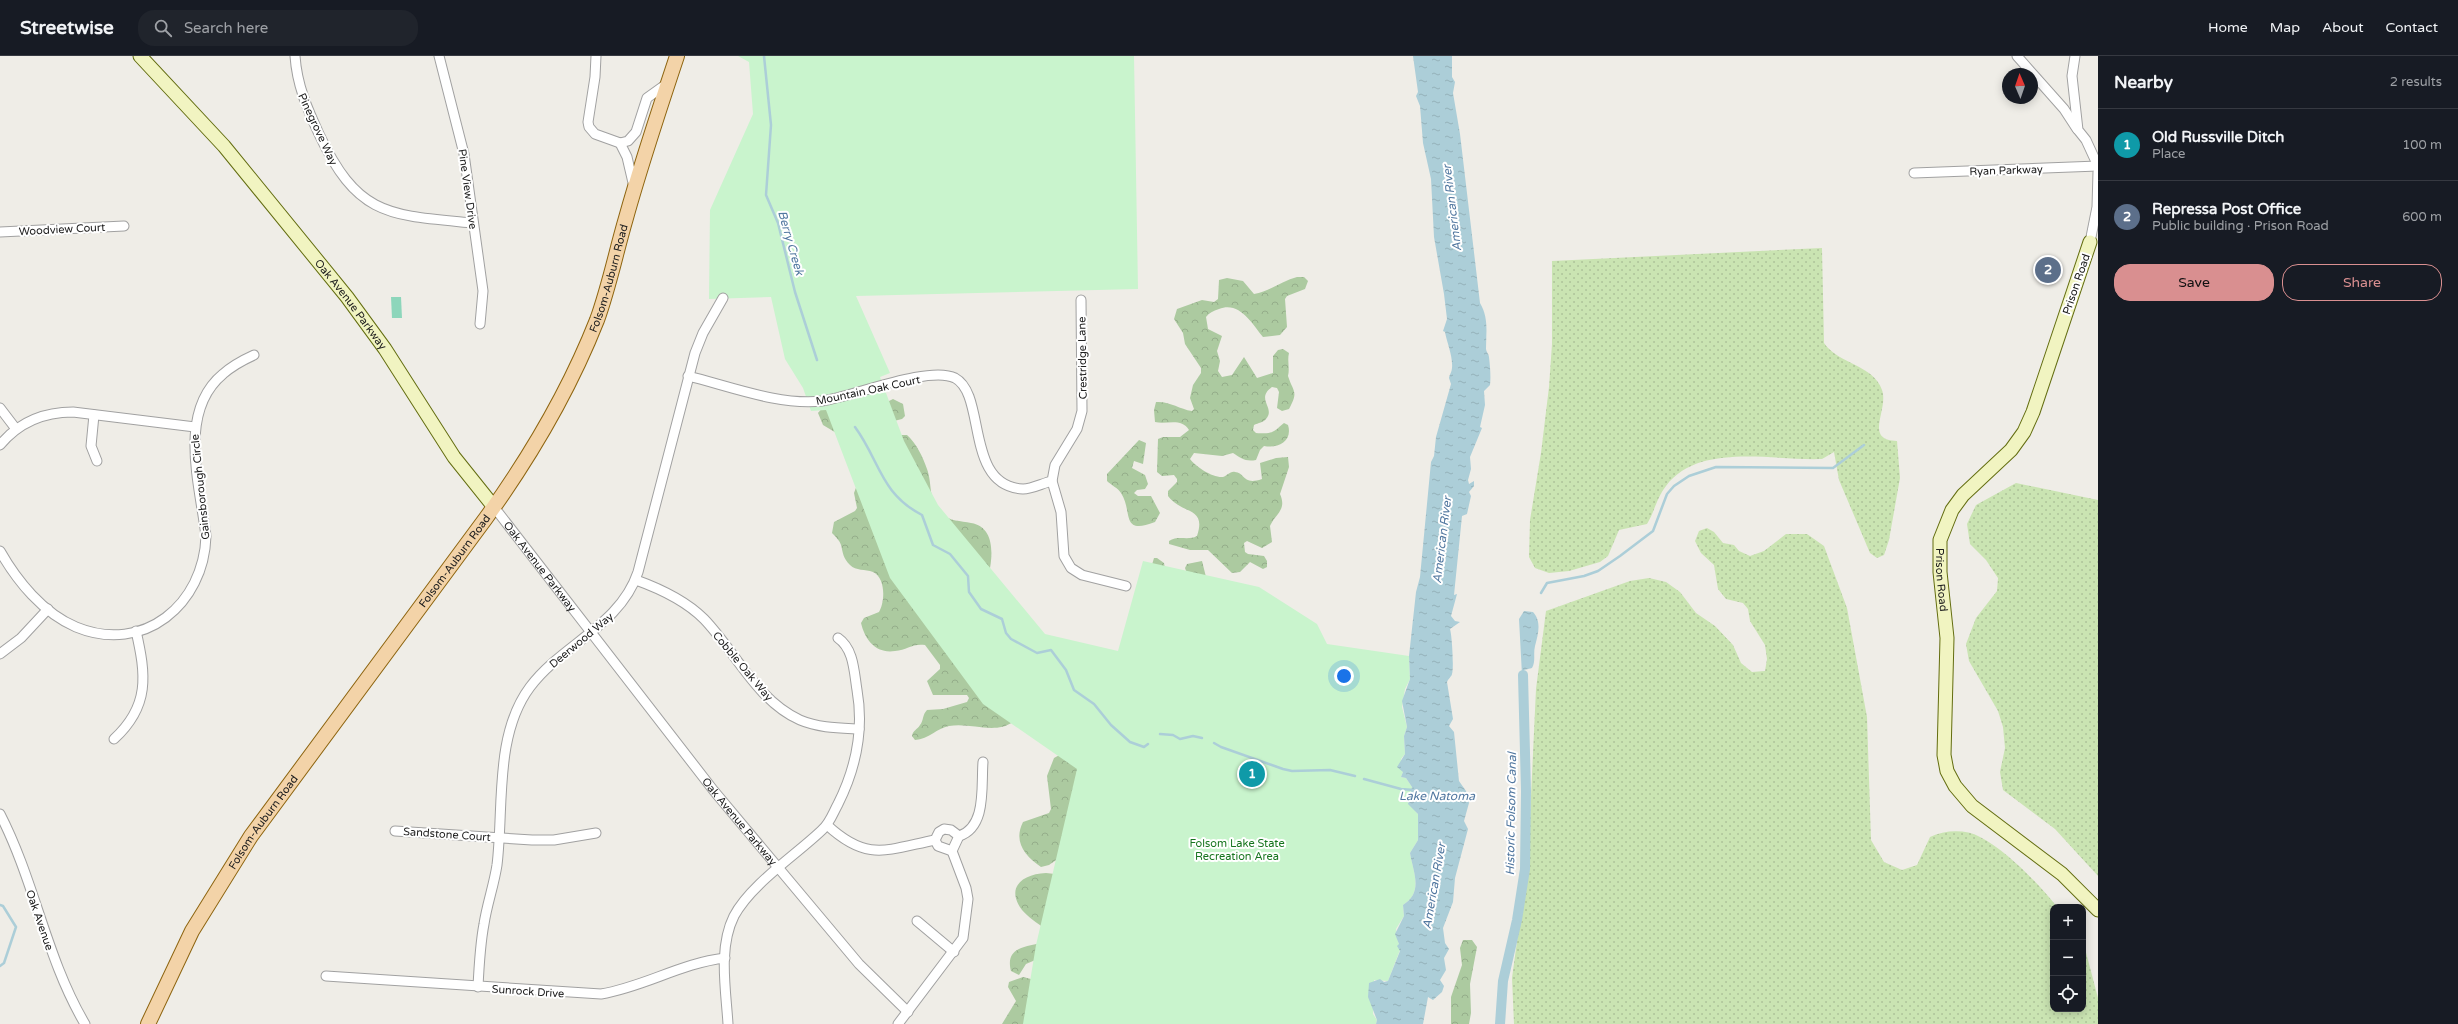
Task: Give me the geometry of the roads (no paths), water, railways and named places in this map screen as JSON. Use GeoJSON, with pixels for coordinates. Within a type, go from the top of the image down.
{"type":"FeatureCollection","features":[{"type":"Feature","properties":{"kind":"main road","name":"Folsom-Auburn Road"},"geometry":{"type":"LineString","coordinates":[[148,1024],[192,931],[251,836],[396,642],[494,507],[534,445],[582,357],[597,318],[634,189],[677,56]]}},
{"type":"Feature","properties":{"kind":"street","name":"Oak Avenue Parkway"},"geometry":{"type":"LineString","coordinates":[[140,56],[224,146],[346,297],[385,349],[454,457],[709,784],[859,964],[908,1012]]}},
{"type":"Feature","properties":{"kind":"street","name":"Pinegrove Way"},"geometry":{"type":"LineString","coordinates":[[294,56],[298,85],[303,100],[337,170],[357,192],[376,205],[404,216],[473,223]]}},
{"type":"Feature","properties":{"kind":"street","name":"Pine View Drive"},"geometry":{"type":"LineString","coordinates":[[439,56],[464,154],[483,299],[480,324]]}},
{"type":"Feature","properties":{"kind":"street"},"geometry":{"type":"LineString","coordinates":[[596,56],[589,127],[595,134],[620,143],[632,138],[647,98],[668,83]]}},
{"type":"Feature","properties":{"kind":"street"},"geometry":{"type":"LineString","coordinates":[[2017,56],[2064,109],[2086,140],[2098,166]]}},
{"type":"Feature","properties":{"kind":"street"},"geometry":{"type":"LineString","coordinates":[[2075,56],[2072,76],[2078,130]]}},
{"type":"Feature","properties":{"kind":"street"},"geometry":{"type":"LineString","coordinates":[[620,143],[627,157],[634,189]]}},
{"type":"Feature","properties":{"kind":"street","name":"Ryan Parkway"},"geometry":{"type":"LineString","coordinates":[[1914,173],[2098,166]]}},
{"type":"Feature","properties":{"kind":"street","name":"Prison Road"},"geometry":{"type":"LineString","coordinates":[[2098,172],[2094,224],[2090,242],[2033,412],[2024,432],[2011,450],[1963,494],[1952,510],[1944,526],[1938,555],[1948,638],[1943,741],[1947,771],[1955,786],[1972,806],[2062,874],[2098,910]]}},
{"type":"Feature","properties":{"kind":"street","name":"Woodview Court"},"geometry":{"type":"LineString","coordinates":[[0,232],[124,226]]}},
{"type":"Feature","properties":{"kind":"street","name":"Deerwood Way"},"geometry":{"type":"LineString","coordinates":[[478,987],[484,924],[494,884],[506,740],[514,715],[523,697],[539,676],[620,606],[636,580],[688,376],[703,333],[723,298]]}},
{"type":"Feature","properties":{"kind":"street","name":"Crestridge Lane"},"geometry":{"type":"LineString","coordinates":[[1081,300],[1082,411],[1077,429],[1055,464],[1052,481],[1061,512],[1064,556],[1071,568],[1082,575],[1126,586]]}},
{"type":"Feature","properties":{"kind":"street","name":"Gainsborough Circle"},"geometry":{"type":"LineString","coordinates":[[0,551],[19,580],[48,609],[65,622],[90,631],[116,634],[136,631],[157,623],[173,612],[191,593],[202,569],[206,536],[194,444],[195,427],[201,402],[210,387],[222,374],[254,354]]}},
{"type":"Feature","properties":{"kind":"street","name":"Mountain Oak Court"},"geometry":{"type":"LineString","coordinates":[[688,376],[783,400],[809,402],[833,399],[887,384],[916,378],[954,378],[962,384],[966,391],[987,465],[998,479],[1013,487],[1024,489],[1052,481]]}},
{"type":"Feature","properties":{"kind":"street"},"geometry":{"type":"LineString","coordinates":[[0,408],[16,429]]}},
{"type":"Feature","properties":{"kind":"street","name":"Gainsborough Circle"},"geometry":{"type":"LineString","coordinates":[[0,445],[16,429],[47,414],[72,412],[195,427]]}},
{"type":"Feature","properties":{"kind":"street"},"geometry":{"type":"LineString","coordinates":[[94,415],[91,446],[97,461]]}},
{"type":"Feature","properties":{"kind":"street","name":"Cobble Oak Way"},"geometry":{"type":"LineString","coordinates":[[636,580],[660,589],[692,609],[714,630],[765,695],[787,713],[812,724],[859,729]]}},
{"type":"Feature","properties":{"kind":"street"},"geometry":{"type":"LineString","coordinates":[[0,654],[21,638],[48,609]]}},
{"type":"Feature","properties":{"kind":"street"},"geometry":{"type":"LineString","coordinates":[[114,739],[135,713],[143,689],[144,663],[136,631]]}},
{"type":"Feature","properties":{"kind":"street"},"geometry":{"type":"LineString","coordinates":[[728,1024],[725,958],[728,933],[738,909],[779,867],[827,825],[851,776],[856,759],[859,729],[857,692],[850,654],[846,645],[838,638]]}},
{"type":"Feature","properties":{"kind":"street"},"geometry":{"type":"LineString","coordinates":[[898,1024],[954,952],[963,938],[966,927],[968,899],[966,888],[952,851],[959,836],[970,830],[978,820],[983,762]]}},
{"type":"Feature","properties":{"kind":"street","name":"Oak Avenue"},"geometry":{"type":"LineString","coordinates":[[0,814],[13,840],[56,968],[68,995],[85,1024]]}},
{"type":"Feature","properties":{"kind":"street"},"geometry":{"type":"LineString","coordinates":[[827,825],[840,837],[864,850],[889,849],[935,840]]}},
{"type":"Feature","properties":{"kind":"street"},"geometry":{"type":"LineString","coordinates":[[935,840],[939,832],[944,829],[951,830],[959,836]]}},
{"type":"Feature","properties":{"kind":"street","name":"Sandstone Court"},"geometry":{"type":"LineString","coordinates":[[395,831],[554,840],[596,833]]}},
{"type":"Feature","properties":{"kind":"street"},"geometry":{"type":"LineString","coordinates":[[935,840],[938,846],[952,851]]}},
{"type":"Feature","properties":{"kind":"street"},"geometry":{"type":"LineString","coordinates":[[916,921],[954,952]]}},
{"type":"Feature","properties":{"kind":"street","name":"Sunrock Drive"},"geometry":{"type":"LineString","coordinates":[[326,976],[601,994],[635,987],[695,963],[725,958]]}},
{"type":"Feature","properties":{"kind":"water","name":"Lake Natoma"},"geometry":{"type":"Polygon","coordinates":[[[1413,56],[1452,56],[1452,77],[1455,82],[1453,93],[1460,134],[1480,303],[1486,320],[1486,351],[1489,356],[1490,385],[1484,391],[1485,405],[1480,427],[1482,428],[1470,457],[1471,469],[1468,480],[1469,484],[1474,481],[1474,486],[1469,492],[1471,496],[1467,514],[1462,516],[1454,595],[1457,594],[1451,616],[1455,621],[1460,622],[1450,629],[1453,671],[1447,682],[1453,719],[1449,726],[1454,732],[1459,781],[1466,791],[1469,803],[1464,821],[1468,829],[1455,878],[1453,902],[1443,928],[1445,943],[1449,949],[1444,958],[1446,970],[1440,980],[1444,986],[1442,992],[1433,1000],[1428,997],[1423,1024],[1376,1024],[1377,1020],[1368,997],[1369,983],[1380,979],[1384,982],[1388,981],[1400,951],[1397,946],[1399,944],[1395,934],[1404,916],[1403,905],[1413,894],[1416,881],[1410,853],[1418,840],[1418,814],[1408,804],[1412,787],[1406,778],[1401,777],[1403,772],[1397,767],[1405,754],[1404,736],[1407,727],[1402,701],[1410,679],[1409,656],[1416,592],[1420,577],[1431,462],[1434,456],[1436,437],[1451,384],[1449,376],[1452,371],[1451,354],[1445,332],[1443,331],[1447,319],[1434,237],[1431,179],[1423,143],[1420,106],[1416,96],[1418,92],[1413,56]]]}},
{"type":"Feature","properties":{"kind":"water"},"geometry":{"type":"Polygon","coordinates":[[[1524,611],[1533,612],[1538,620],[1538,628],[1532,668],[1524,670],[1524,675],[1522,675],[1519,619],[1524,611]]]}},
{"type":"Feature","properties":{"kind":"waterway","name":"Berry Creek"},"geometry":{"type":"LineString","coordinates":[[764,56],[771,125],[766,195],[778,223],[795,292],[817,360]]}},
{"type":"Feature","properties":{"kind":"waterway"},"geometry":{"type":"LineString","coordinates":[[855,427],[882,476],[897,497],[922,515],[933,545],[950,554],[968,576],[969,592],[981,609],[1002,619],[1006,633],[1011,639],[1037,653],[1051,650],[1066,670],[1074,690],[1094,704],[1111,725],[1130,742],[1144,747],[1148,744]]}},
{"type":"Feature","properties":{"kind":"waterway"},"geometry":{"type":"LineString","coordinates":[[1541,593],[1547,583],[1584,576],[1598,571],[1653,531],[1667,494],[1674,486],[1689,476],[1716,467],[1833,468],[1864,445]]}},
{"type":"Feature","properties":{"kind":"waterway","name":"Historic Folsom Canal"},"geometry":{"type":"LineString","coordinates":[[1500,1024],[1503,981],[1517,920],[1525,869],[1526,791],[1523,675]]}},
{"type":"Feature","properties":{"kind":"waterway"},"geometry":{"type":"LineString","coordinates":[[1160,734],[1173,735],[1180,739],[1193,736],[1202,738]]}},
{"type":"Feature","properties":{"kind":"waterway"},"geometry":{"type":"LineString","coordinates":[[1214,743],[1221,747],[1283,769],[1292,771],[1330,770],[1355,776]]}},
{"type":"Feature","properties":{"kind":"waterway"},"geometry":{"type":"LineString","coordinates":[[1364,779],[1401,789],[1414,790]]}},
{"type":"Feature","properties":{"kind":"waterway"},"geometry":{"type":"LineString","coordinates":[[0,905],[3,906],[16,927],[4,963],[0,966]]}},
{"type":"Feature","properties":{"kind":"place","name":"Repressa Post Office"},"geometry":{"type":"Point","coordinates":[2048,270]}},
{"type":"Feature","properties":{"kind":"place","name":"Old Russville Ditch"},"geometry":{"type":"Point","coordinates":[1252,774]}},
{"type":"Feature","properties":{"kind":"water label","name":"American River"},"geometry":{"type":"Point","coordinates":[1452,208]}},
{"type":"Feature","properties":{"kind":"water label","name":"American River"},"geometry":{"type":"Point","coordinates":[1442,540]}},
{"type":"Feature","properties":{"kind":"water label","name":"American River"},"geometry":{"type":"Point","coordinates":[1434,886]}},
{"type":"Feature","properties":{"kind":"park label","name":"Folsom Lake State Recreation Area"},"geometry":{"type":"Point","coordinates":[1237,849]}}]}
